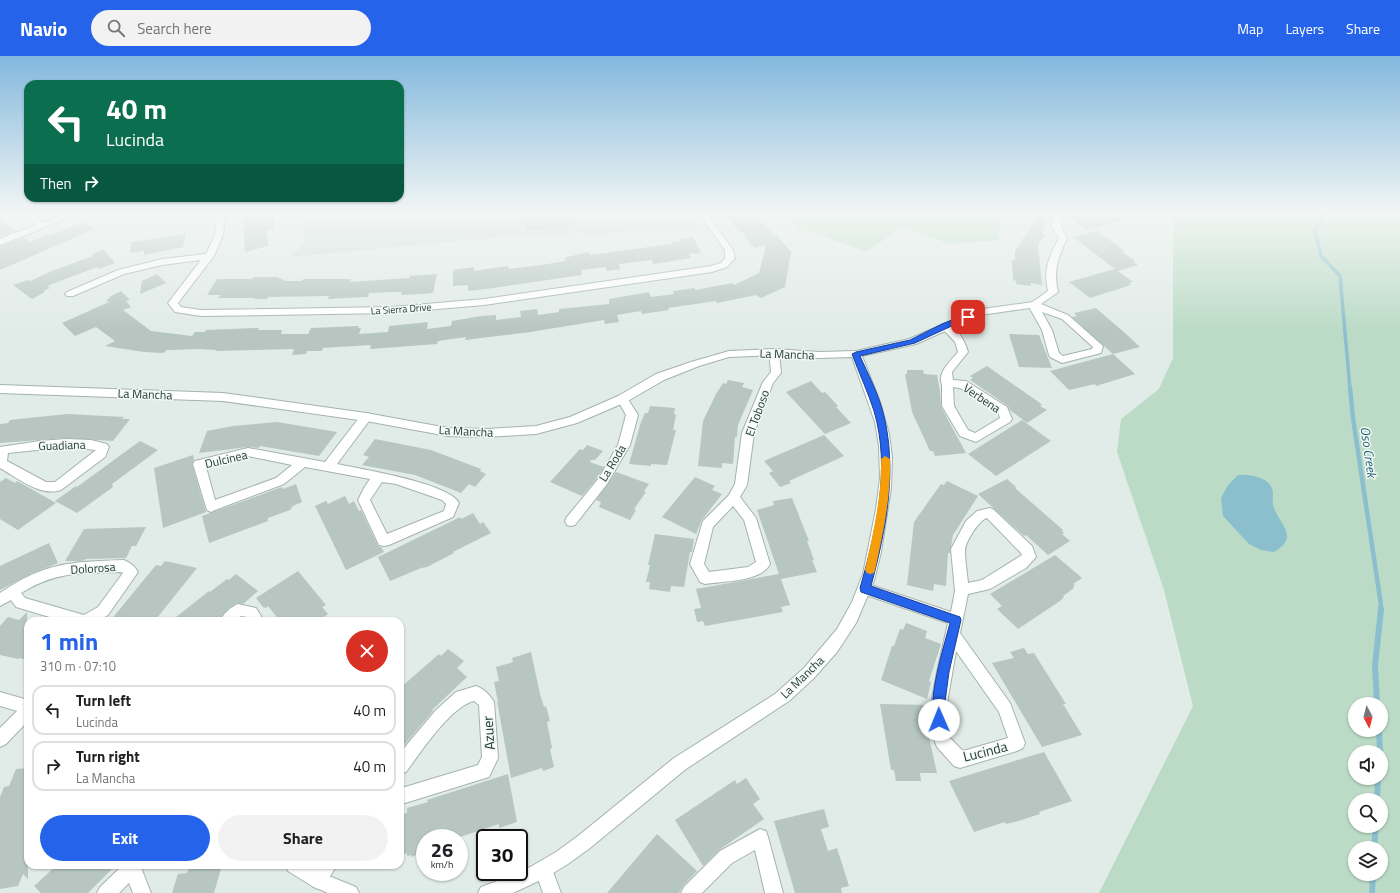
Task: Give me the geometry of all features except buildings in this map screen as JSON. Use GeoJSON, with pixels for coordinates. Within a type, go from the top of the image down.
{"type":"FeatureCollection","features":[{"type":"Feature","properties":{"kind":"street","name":"La Sierra Drive"},"geometry":{"type":"LineString","coordinates":[[210,253],[173,303],[178,310],[201,313],[364,312],[484,302],[712,269],[724,265],[730,258],[729,253]]}},
{"type":"Feature","properties":{"kind":"street"},"geometry":{"type":"LineString","coordinates":[[856,354],[912,342],[944,326],[979,312],[1032,305],[1053,292],[1049,277],[1050,262],[1055,253]]}},
{"type":"Feature","properties":{"kind":"street"},"geometry":{"type":"LineString","coordinates":[[70,294],[104,278],[121,272],[162,262],[209,256]]}},
{"type":"Feature","properties":{"kind":"street"},"geometry":{"type":"LineString","coordinates":[[1032,305],[1065,318],[1098,346],[1097,351],[1062,360],[1054,355],[1046,330],[1032,305]]}},
{"type":"Feature","properties":{"kind":"street","name":"Verbena"},"geometry":{"type":"LineString","coordinates":[[944,326],[960,342],[963,352],[947,371],[946,383],[948,406],[964,434],[976,438],[1006,419],[1003,410],[962,384],[946,383]]}},
{"type":"Feature","properties":{"kind":"street","name":"La Mancha"},"geometry":{"type":"LineString","coordinates":[[0,389],[223,397],[366,417],[448,432],[487,433],[536,430],[573,420],[622,399],[660,377],[695,364],[729,354],[774,352],[819,355],[856,354],[878,411],[885,445],[886,480],[882,515],[865,588],[852,616],[834,645],[811,672],[782,697],[676,766],[576,849],[544,870],[506,888],[487,893]]}},
{"type":"Feature","properties":{"kind":"street","name":"El Toboso"},"geometry":{"type":"LineString","coordinates":[[733,498],[750,518],[763,564],[751,572],[704,578],[697,564],[707,525],[733,498],[741,485],[748,433],[768,382],[776,373],[774,352]]}},
{"type":"Feature","properties":{"kind":"street","name":"La Roda"},"geometry":{"type":"LineString","coordinates":[[571,521],[603,481],[624,445],[632,415],[622,399]]}},
{"type":"Feature","properties":{"kind":"street"},"geometry":{"type":"LineString","coordinates":[[328,467],[366,417]]}},
{"type":"Feature","properties":{"kind":"street","name":"Guadiana"},"geometry":{"type":"LineString","coordinates":[[89,444],[103,447],[101,454],[57,486],[44,487],[1,463],[2,451],[34,445],[89,444]]}},
{"type":"Feature","properties":{"kind":"street","name":"Dulcinea"},"geometry":{"type":"LineString","coordinates":[[303,462],[280,481],[211,507],[199,464],[248,452],[303,462],[379,477],[397,480],[446,497],[453,503],[452,510],[449,514],[384,541],[364,500],[368,491],[379,477]]}},
{"type":"Feature","properties":{"kind":"street","name":"Lucinda"},"geometry":{"type":"LineString","coordinates":[[954,627],[1004,708],[1017,743],[960,760],[943,742],[938,709],[944,672],[962,590],[958,549],[970,525],[981,514],[990,513],[1027,550],[1029,557],[1022,564],[985,585],[962,590]]}},
{"type":"Feature","properties":{"kind":"street","name":"Dolorosa"},"geometry":{"type":"LineString","coordinates":[[0,600],[12,591],[51,572],[69,568],[124,566],[131,572],[103,611],[92,617]]}},
{"type":"Feature","properties":{"kind":"street"},"geometry":{"type":"LineString","coordinates":[[865,588],[954,627]]}},
{"type":"Feature","properties":{"kind":"street","name":"Dolorosa"},"geometry":{"type":"LineString","coordinates":[[12,591],[20,603],[71,617]]}},
{"type":"Feature","properties":{"kind":"street"},"geometry":{"type":"LineString","coordinates":[[231,617],[238,610],[251,612],[254,617]]}},
{"type":"Feature","properties":{"kind":"street","name":"Azuer"},"geometry":{"type":"LineString","coordinates":[[404,761],[441,715],[461,697],[476,694],[486,702],[490,758],[483,771],[404,795]]}},
{"type":"Feature","properties":{"kind":"street"},"geometry":{"type":"LineString","coordinates":[[0,699],[24,706]]}},
{"type":"Feature","properties":{"kind":"street"},"geometry":{"type":"LineString","coordinates":[[0,739],[24,714]]}},
{"type":"Feature","properties":{"kind":"street"},"geometry":{"type":"LineString","coordinates":[[690,893],[726,857],[760,837],[774,893]]}},
{"type":"Feature","properties":{"kind":"street"},"geometry":{"type":"LineString","coordinates":[[106,893],[131,869]]}},
{"type":"Feature","properties":{"kind":"street"},"geometry":{"type":"LineString","coordinates":[[134,869],[142,893]]}},
{"type":"Feature","properties":{"kind":"street"},"geometry":{"type":"LineString","coordinates":[[300,869],[318,880],[350,893]]}},
{"type":"Feature","properties":{"kind":"street"},"geometry":{"type":"LineString","coordinates":[[318,880],[325,869]]}},
{"type":"Feature","properties":{"kind":"street"},"geometry":{"type":"LineString","coordinates":[[544,870],[552,893]]}},
{"type":"Feature","properties":{"kind":"shaded area"},"geometry":{"type":"Polygon","coordinates":[[[294,253],[332,253],[291,257],[294,253]]]}},
{"type":"Feature","properties":{"kind":"green space"},"geometry":{"type":"Polygon","coordinates":[[[1173,253],[1400,253],[1400,893],[1099,893],[1193,706],[1164,590],[1117,452],[1121,419],[1159,389],[1173,358],[1173,253]]]}},
{"type":"Feature","properties":{"kind":"water"},"geometry":{"type":"Polygon","coordinates":[[[1238,475],[1254,476],[1269,483],[1272,488],[1273,506],[1286,531],[1287,536],[1286,541],[1282,546],[1274,552],[1261,550],[1249,544],[1223,516],[1221,498],[1228,485],[1238,475]]]}},
{"type":"Feature","properties":{"kind":"waterway","name":"Oso Creek"},"geometry":{"type":"LineString","coordinates":[[1320,253],[1321,256],[1340,276],[1350,389]]}},
{"type":"Feature","properties":{"kind":"waterway","name":"Oso Creek"},"geometry":{"type":"LineString","coordinates":[[1350,388],[1353,418],[1381,605],[1380,610]]}},
{"type":"Feature","properties":{"kind":"waterway","name":"Oso Creek"},"geometry":{"type":"LineString","coordinates":[[1377,697],[1375,666],[1381,609]]}},
{"type":"Feature","properties":{"kind":"waterway","name":"Oso Creek"},"geometry":{"type":"LineString","coordinates":[[1379,737],[1380,745]]}},
{"type":"Feature","properties":{"kind":"waterway","name":"Oso Creek"},"geometry":{"type":"LineString","coordinates":[[1377,793],[1378,785]]}},
{"type":"Feature","properties":{"kind":"waterway","name":"Oso Creek"},"geometry":{"type":"LineString","coordinates":[[1375,833],[1375,841]]}},
{"type":"Feature","properties":{"kind":"waterway","name":"Oso Creek"},"geometry":{"type":"LineString","coordinates":[[1372,893],[1373,881]]}},
{"type":"Feature","properties":{"kind":"slow traffic"},"geometry":{"type":"LineString","coordinates":[[870,570],[882,515],[886,480],[885,459]]}},
{"type":"Feature","properties":{"kind":"route"},"geometry":{"type":"LineString","coordinates":[[939,720],[938,709],[944,672],[956,620],[865,588],[882,515],[886,480],[885,445],[878,411],[856,354],[912,342],[944,326],[968,317]]}}]}
